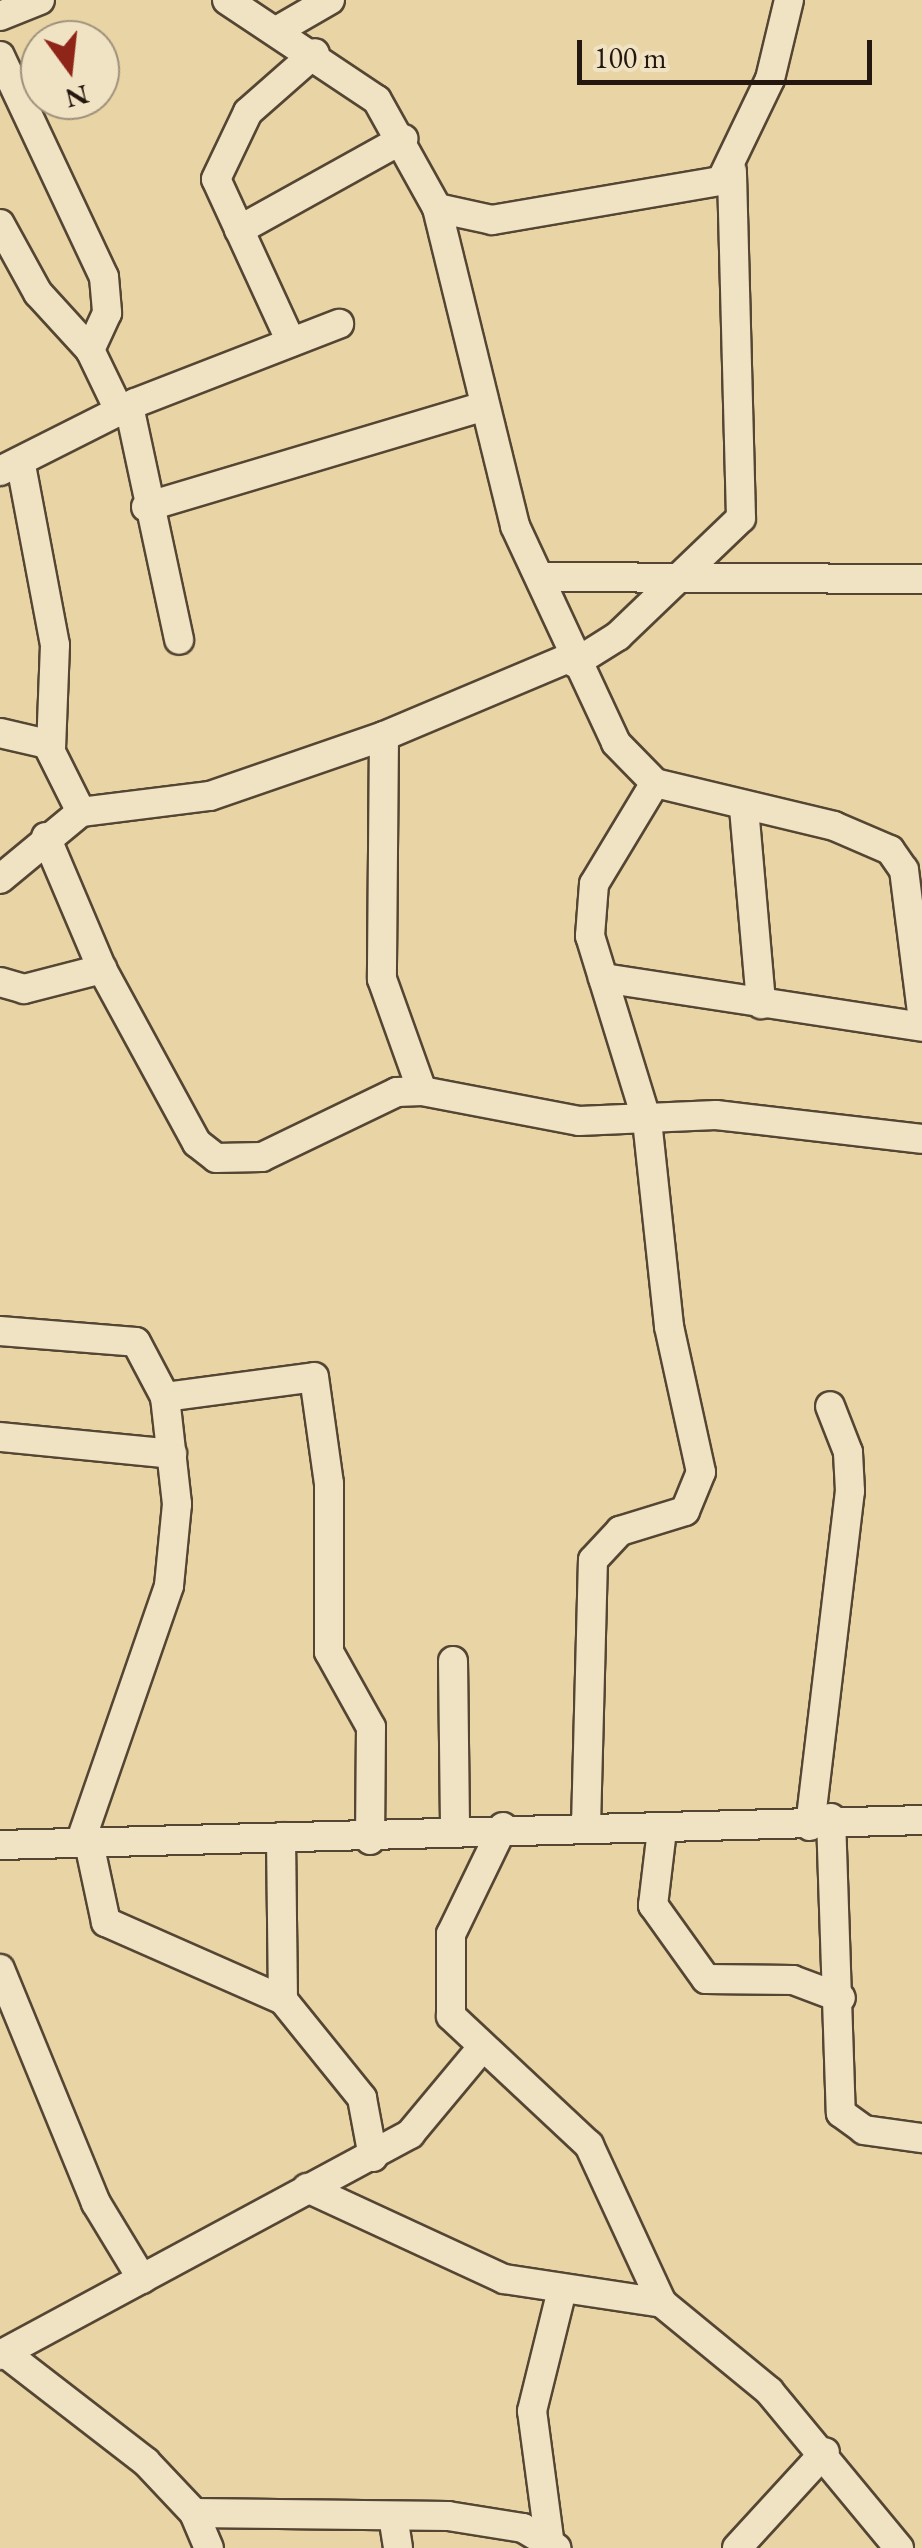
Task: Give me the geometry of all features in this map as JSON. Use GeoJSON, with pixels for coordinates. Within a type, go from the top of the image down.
{"type":"FeatureCollection","features":[{"type":"Feature","properties":{"kind":"street"},"geometry":{"type":"LineString","coordinates":[[0,16],[40,0]]}},
{"type":"Feature","properties":{"kind":"street"},"geometry":{"type":"LineString","coordinates":[[227,0],[315,54],[377,100],[403,139],[438,208],[480,407],[515,526],[616,744],[655,784],[744,808],[834,826],[890,850],[913,869],[922,1012]]}},
{"type":"Feature","properties":{"kind":"street"},"geometry":{"type":"LineString","coordinates":[[278,30],[330,0]]}},
{"type":"Feature","properties":{"kind":"street"},"geometry":{"type":"LineString","coordinates":[[0,879],[46,836],[80,812],[210,796],[384,736],[574,660],[725,542],[748,493],[732,171],[752,103],[770,79],[789,0]]}},
{"type":"Feature","properties":{"kind":"street"},"geometry":{"type":"LineString","coordinates":[[291,342],[239,230],[220,166],[248,112],[315,54]]}},
{"type":"Feature","properties":{"kind":"street"},"geometry":{"type":"LineString","coordinates":[[0,56],[104,277],[107,313],[90,350]]}},
{"type":"Feature","properties":{"kind":"street"},"geometry":{"type":"LineString","coordinates":[[239,230],[403,139]]}},
{"type":"Feature","properties":{"kind":"street"},"geometry":{"type":"LineString","coordinates":[[438,208],[492,220],[700,185],[732,171]]}},
{"type":"Feature","properties":{"kind":"street"},"geometry":{"type":"LineString","coordinates":[[0,224],[38,293],[90,350],[124,408],[179,640]]}},
{"type":"Feature","properties":{"kind":"street"},"geometry":{"type":"LineString","coordinates":[[80,812],[51,749],[55,645],[10,468],[124,408],[339,324]]}},
{"type":"Feature","properties":{"kind":"street"},"geometry":{"type":"LineString","coordinates":[[146,507],[480,407]]}},
{"type":"Feature","properties":{"kind":"street"},"geometry":{"type":"LineString","coordinates":[[541,578],[922,579]]}},
{"type":"Feature","properties":{"kind":"street"},"geometry":{"type":"LineString","coordinates":[[0,732],[18,730],[51,749]]}},
{"type":"Feature","properties":{"kind":"street"},"geometry":{"type":"LineString","coordinates":[[384,736],[382,979],[422,1091]]}},
{"type":"Feature","properties":{"kind":"street"},"geometry":{"type":"LineString","coordinates":[[586,1826],[593,1560],[632,1524],[685,1512],[702,1472],[668,1326],[648,1121],[590,936],[594,884],[655,784]]}},
{"type":"Feature","properties":{"kind":"street"},"geometry":{"type":"LineString","coordinates":[[744,808],[761,1004]]}},
{"type":"Feature","properties":{"kind":"street"},"geometry":{"type":"LineString","coordinates":[[46,836],[102,968],[196,1143],[216,1158],[262,1157],[397,1092],[422,1091],[579,1121],[648,1121],[716,1115],[922,1138]]}},
{"type":"Feature","properties":{"kind":"street"},"geometry":{"type":"LineString","coordinates":[[0,982],[24,989],[102,968]]}},
{"type":"Feature","properties":{"kind":"street"},"geometry":{"type":"LineString","coordinates":[[603,978],[922,1026]]}},
{"type":"Feature","properties":{"kind":"street"},"geometry":{"type":"LineString","coordinates":[[0,1330],[136,1342],[165,1397],[172,1454],[169,1586],[85,1844],[106,1922],[283,2000],[362,2098],[374,2157]]}},
{"type":"Feature","properties":{"kind":"street"},"geometry":{"type":"LineString","coordinates":[[165,1397],[314,1376],[329,1484],[329,1652],[370,1727],[370,1840]]}},
{"type":"Feature","properties":{"kind":"street"},"geometry":{"type":"LineString","coordinates":[[830,1406],[848,1452],[850,1491],[821,1822],[841,1998],[843,2117],[922,2138]]}},
{"type":"Feature","properties":{"kind":"street"},"geometry":{"type":"LineString","coordinates":[[0,1437],[172,1454]]}},
{"type":"Feature","properties":{"kind":"street"},"geometry":{"type":"LineString","coordinates":[[452,1661],[455,1830]]}},
{"type":"Feature","properties":{"kind":"street"},"geometry":{"type":"LineString","coordinates":[[0,1845],[281,1837],[370,1840],[504,1827],[662,1830],[922,1820]]}},
{"type":"Feature","properties":{"kind":"street"},"geometry":{"type":"LineString","coordinates":[[504,1827],[446,1960],[451,2016],[480,2050],[588,2145],[662,2303],[769,2391],[825,2452],[899,2548]]}},
{"type":"Feature","properties":{"kind":"street"},"geometry":{"type":"LineString","coordinates":[[662,1830],[654,1905],[706,1979],[793,1980],[841,1998]]}},
{"type":"Feature","properties":{"kind":"street"},"geometry":{"type":"LineString","coordinates":[[281,1837],[283,2000]]}},
{"type":"Feature","properties":{"kind":"street"},"geometry":{"type":"LineString","coordinates":[[0,1969],[90,2188],[142,2279]]}},
{"type":"Feature","properties":{"kind":"street"},"geometry":{"type":"LineString","coordinates":[[208,2548],[194,2512],[122,2442],[2,2354],[307,2188],[374,2157],[432,2117],[480,2050]]}},
{"type":"Feature","properties":{"kind":"street"},"geometry":{"type":"LineString","coordinates":[[307,2188],[504,2279],[561,2294],[662,2303]]}},
{"type":"Feature","properties":{"kind":"street"},"geometry":{"type":"LineString","coordinates":[[194,2512],[448,2516],[553,2543],[532,2411],[561,2294]]}},
{"type":"Feature","properties":{"kind":"street"},"geometry":{"type":"LineString","coordinates":[[737,2548],[825,2452]]}},
{"type":"Feature","properties":{"kind":"street"},"geometry":{"type":"LineString","coordinates":[[393,2516],[398,2548]]}}]}
